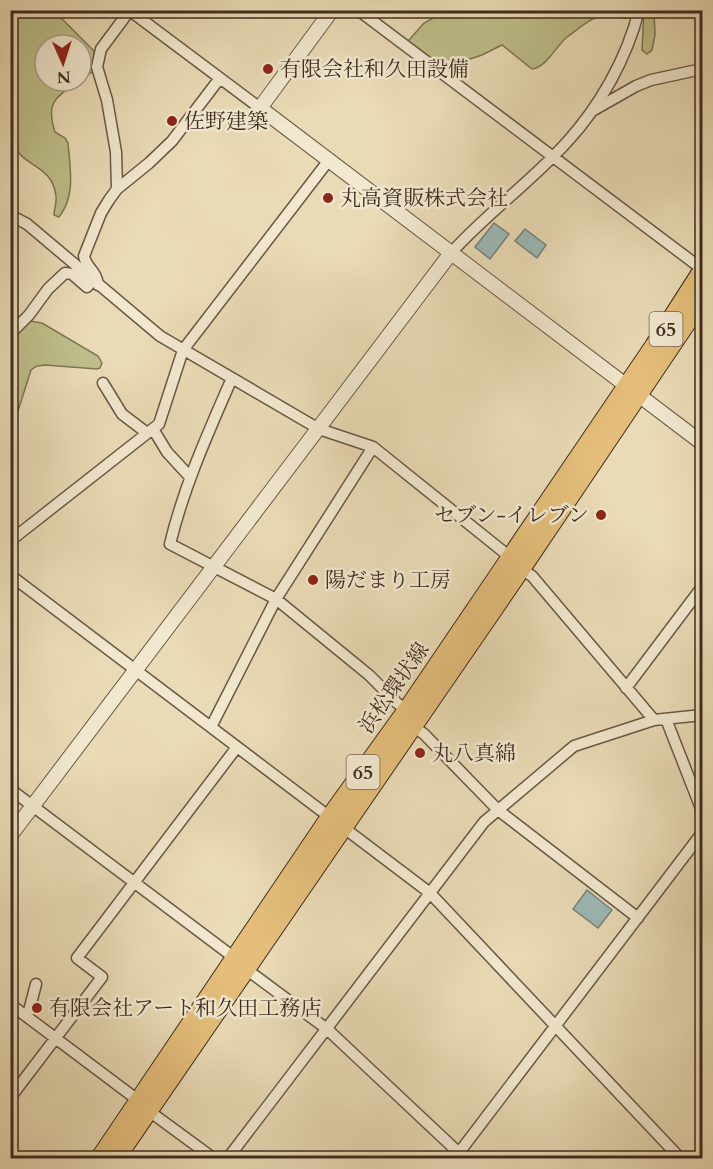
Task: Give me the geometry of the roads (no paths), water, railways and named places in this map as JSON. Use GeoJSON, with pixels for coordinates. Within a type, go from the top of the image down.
{"type":"FeatureCollection","features":[{"type":"Feature","properties":{"kind":"main road","name":"浜松環状線"},"geometry":{"type":"LineString","coordinates":[[633,391],[702,270]]}},
{"type":"Feature","properties":{"kind":"main road","name":"浜松環状線"},"geometry":{"type":"LineString","coordinates":[[100,1158],[144,1106],[633,391],[702,300]]}},
{"type":"Feature","properties":{"kind":"main road","name":"浜松環状線"},"geometry":{"type":"LineString","coordinates":[[116,1158],[144,1106]]}},
{"type":"Feature","properties":{"kind":"street"},"geometry":{"type":"LineString","coordinates":[[260,108],[332,10]]}},
{"type":"Feature","properties":{"kind":"street"},"geometry":{"type":"LineString","coordinates":[[358,10],[702,270]]}},
{"type":"Feature","properties":{"kind":"street"},"geometry":{"type":"LineString","coordinates":[[10,836],[452,253],[480,222],[552,157],[591,112],[619,63],[633,31],[639,10]]}},
{"type":"Feature","properties":{"kind":"street"},"geometry":{"type":"LineString","coordinates":[[117,189],[116,152],[107,100],[97,67],[101,49],[130,11],[702,443]]}},
{"type":"Feature","properties":{"kind":"street"},"geometry":{"type":"LineString","coordinates":[[591,112],[651,80],[702,69]]}},
{"type":"Feature","properties":{"kind":"street"},"geometry":{"type":"LineString","coordinates":[[95,283],[95,272],[85,262],[84,256],[101,213],[117,189],[172,141],[220,78]]}},
{"type":"Feature","properties":{"kind":"street"},"geometry":{"type":"LineString","coordinates":[[10,541],[159,424],[183,350],[329,160]]}},
{"type":"Feature","properties":{"kind":"street"},"geometry":{"type":"LineString","coordinates":[[10,215],[27,224],[160,336],[319,429],[373,447],[532,576],[654,720]]}},
{"type":"Feature","properties":{"kind":"street"},"geometry":{"type":"LineString","coordinates":[[10,334],[29,315],[48,289],[65,273],[72,274],[87,286],[95,283]]}},
{"type":"Feature","properties":{"kind":"street"},"geometry":{"type":"LineString","coordinates":[[232,378],[189,477],[178,509],[170,544],[276,599],[369,675],[498,810],[638,918]]}},
{"type":"Feature","properties":{"kind":"street"},"geometry":{"type":"LineString","coordinates":[[103,382],[122,414],[150,431],[189,477]]}},
{"type":"Feature","properties":{"kind":"street"},"geometry":{"type":"LineString","coordinates":[[211,727],[276,599],[373,447]]}},
{"type":"Feature","properties":{"kind":"street"},"geometry":{"type":"LineString","coordinates":[[10,575],[430,893],[680,1158]]}},
{"type":"Feature","properties":{"kind":"street"},"geometry":{"type":"LineString","coordinates":[[626,688],[702,586]]}},
{"type":"Feature","properties":{"kind":"street"},"geometry":{"type":"LineString","coordinates":[[228,1158],[484,822],[574,746],[654,720],[702,715]]}},
{"type":"Feature","properties":{"kind":"street"},"geometry":{"type":"LineString","coordinates":[[666,719],[702,811]]}},
{"type":"Feature","properties":{"kind":"street"},"geometry":{"type":"LineString","coordinates":[[10,1098],[102,977],[77,958],[237,747]]}},
{"type":"Feature","properties":{"kind":"street"},"geometry":{"type":"LineString","coordinates":[[10,789],[327,1029],[457,1156],[702,833]]}},
{"type":"Feature","properties":{"kind":"street"},"geometry":{"type":"LineString","coordinates":[[26,1016],[36,984]]}},
{"type":"Feature","properties":{"kind":"street"},"geometry":{"type":"LineString","coordinates":[[10,1004],[213,1158]]}},
{"type":"Feature","properties":{"kind":"water"},"geometry":{"type":"Polygon","coordinates":[[[494,223],[509,234],[490,259],[475,247],[494,223]]]}},
{"type":"Feature","properties":{"kind":"water"},"geometry":{"type":"Polygon","coordinates":[[[525,229],[546,245],[537,258],[515,241],[525,229]]]}},
{"type":"Feature","properties":{"kind":"water"},"geometry":{"type":"Polygon","coordinates":[[[587,890],[612,910],[598,928],[573,909],[587,890]]]}},
{"type":"Feature","properties":{"kind":"place","name":"有限会社和久田設備"},"geometry":{"type":"Point","coordinates":[268,69]}},
{"type":"Feature","properties":{"kind":"place","name":"佐野建築"},"geometry":{"type":"Point","coordinates":[172,121]}},
{"type":"Feature","properties":{"kind":"place","name":"丸高資販株式会社"},"geometry":{"type":"Point","coordinates":[328,198]}},
{"type":"Feature","properties":{"kind":"place","name":"セブン-イレブン"},"geometry":{"type":"Point","coordinates":[601,515]}},
{"type":"Feature","properties":{"kind":"place","name":"陽だまり工房"},"geometry":{"type":"Point","coordinates":[313,580]}},
{"type":"Feature","properties":{"kind":"place","name":"丸八真綿"},"geometry":{"type":"Point","coordinates":[420,753]}},
{"type":"Feature","properties":{"kind":"place","name":"有限会社アート和久田工務店"},"geometry":{"type":"Point","coordinates":[37,1008]}}]}
